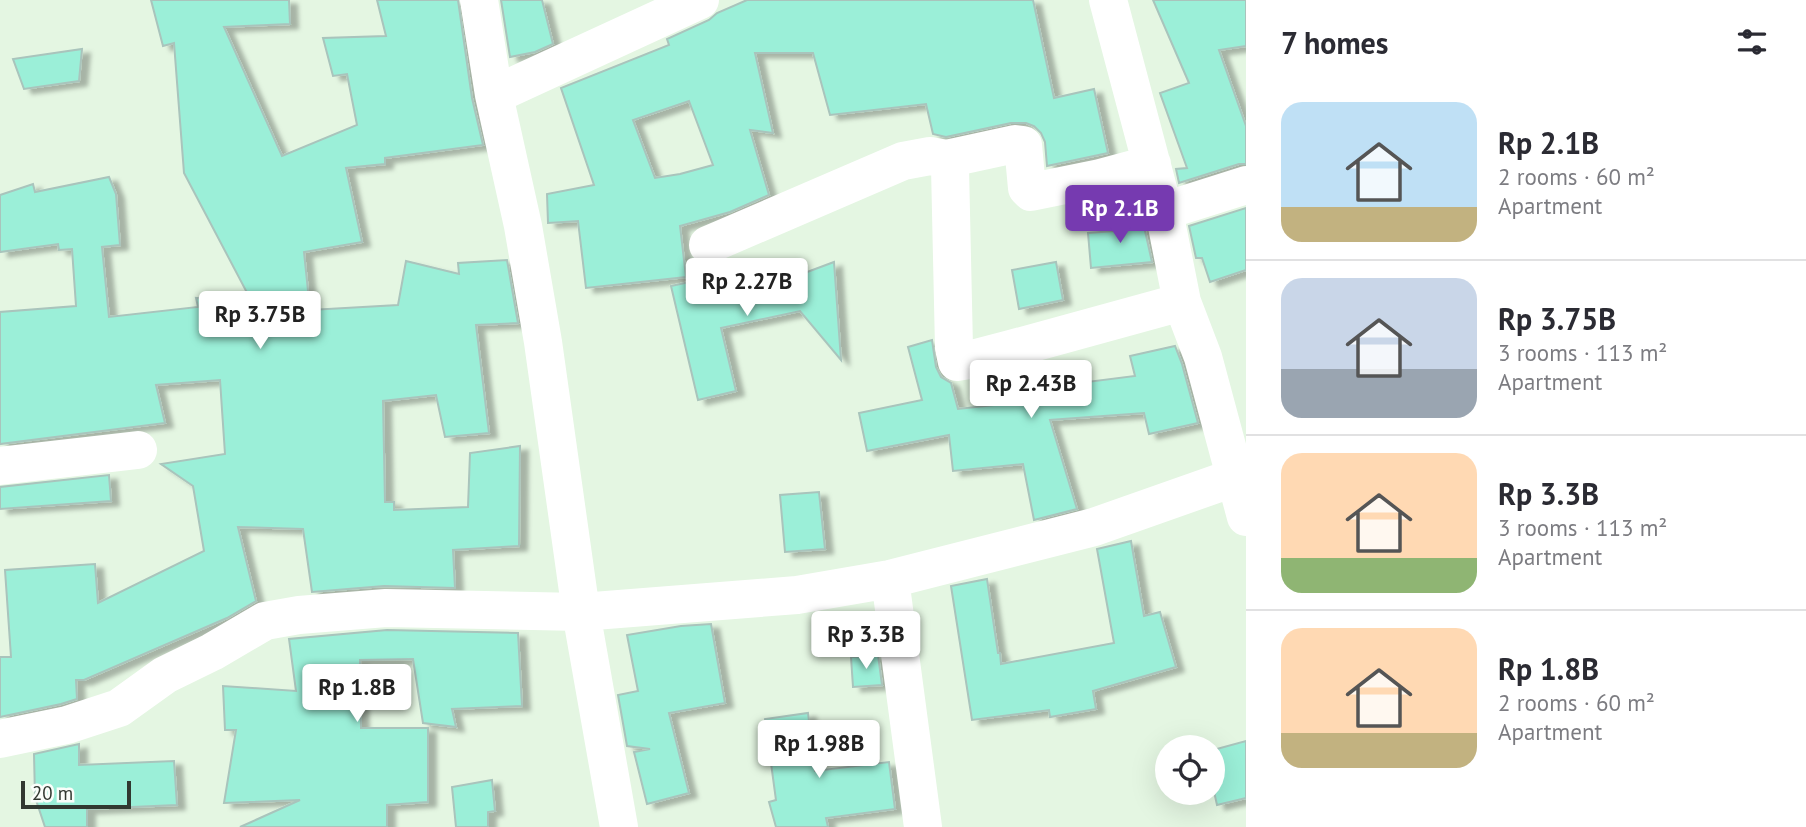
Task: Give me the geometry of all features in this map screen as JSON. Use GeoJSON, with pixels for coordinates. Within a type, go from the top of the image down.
{"type":"FeatureCollection","features":[{"type":"Feature","properties":{"kind":"street"},"geometry":{"type":"LineString","coordinates":[[479,0],[494,95],[523,226],[541,329],[581,612],[619,827]]}},
{"type":"Feature","properties":{"kind":"street"},"geometry":{"type":"LineString","coordinates":[[494,95],[700,0]]}},
{"type":"Feature","properties":{"kind":"street"},"geometry":{"type":"LineString","coordinates":[[1108,0],[1164,211],[1182,302],[1203,357],[1246,517]]}},
{"type":"Feature","properties":{"kind":"street"},"geometry":{"type":"LineString","coordinates":[[708,245],[903,161],[930,156],[946,159],[1021,144],[1027,188],[1031,192],[1152,164]]}},
{"type":"Feature","properties":{"kind":"street"},"geometry":{"type":"LineString","coordinates":[[946,159],[950,167],[952,200],[954,348],[957,362],[1182,302]]}},
{"type":"Feature","properties":{"kind":"street"},"geometry":{"type":"LineString","coordinates":[[1164,211],[1246,185]]}},
{"type":"Feature","properties":{"kind":"street"},"geometry":{"type":"LineString","coordinates":[[0,466],[138,450]]}},
{"type":"Feature","properties":{"kind":"street"},"geometry":{"type":"LineString","coordinates":[[0,739],[67,725],[119,708],[165,674],[212,652],[265,621],[299,615],[386,608],[581,612],[797,595],[890,579],[1094,527],[1236,477]]}},
{"type":"Feature","properties":{"kind":"street"},"geometry":{"type":"LineString","coordinates":[[890,579],[923,827]]}},
{"type":"Feature","properties":{"kind":"building"},"geometry":{"type":"Polygon","coordinates":[[[151,0],[289,0],[290,24],[224,27],[282,156],[357,125],[347,74],[333,76],[323,38],[386,36],[377,0],[458,0],[472,98],[483,145],[385,158],[385,164],[346,168],[362,242],[304,252],[310,310],[398,305],[406,261],[459,274],[458,263],[507,260],[518,323],[476,325],[489,433],[445,437],[436,395],[383,401],[385,502],[394,502],[394,510],[468,507],[470,453],[520,446],[519,546],[453,550],[455,588],[384,586],[312,592],[303,529],[238,527],[256,601],[227,618],[84,680],[76,680],[77,699],[0,717],[0,657],[11,657],[5,570],[95,564],[98,603],[204,551],[193,486],[161,464],[225,454],[220,380],[156,385],[165,423],[0,444],[0,312],[76,306],[72,249],[59,250],[58,244],[0,252],[0,195],[33,184],[35,192],[109,177],[116,194],[120,245],[102,247],[109,317],[198,307],[196,298],[253,304],[184,173],[174,43],[163,46],[151,0]]]}},
{"type":"Feature","properties":{"kind":"building"},"geometry":{"type":"Polygon","coordinates":[[[501,0],[542,0],[553,44],[535,52],[510,57],[501,0]]]}},
{"type":"Feature","properties":{"kind":"building"},"geometry":{"type":"Polygon","coordinates":[[[747,0],[1033,0],[1054,98],[1094,89],[1108,153],[1047,166],[1045,142],[1034,126],[1011,123],[946,137],[933,134],[926,104],[830,115],[813,53],[755,53],[773,133],[750,130],[769,195],[730,212],[680,226],[686,277],[586,288],[578,221],[548,223],[547,194],[594,185],[561,88],[669,45],[667,39],[709,20],[717,13],[747,0]],[[689,101],[633,120],[655,178],[713,165],[689,101]]]}},
{"type":"Feature","properties":{"kind":"building"},"geometry":{"type":"Polygon","coordinates":[[[1153,0],[1246,0],[1246,46],[1219,50],[1246,126],[1246,164],[1179,183],[1176,169],[1187,168],[1160,93],[1189,83],[1153,0]]]}},
{"type":"Feature","properties":{"kind":"building"},"geometry":{"type":"Polygon","coordinates":[[[82,49],[79,81],[24,89],[13,59],[82,49]]]}},
{"type":"Feature","properties":{"kind":"building"},"geometry":{"type":"Polygon","coordinates":[[[1136,191],[1152,262],[1091,268],[1088,233],[1141,229],[1131,192],[1136,191]]]}},
{"type":"Feature","properties":{"kind":"building"},"geometry":{"type":"Polygon","coordinates":[[[1246,208],[1246,270],[1210,282],[1202,258],[1196,258],[1189,226],[1246,208]]]}},
{"type":"Feature","properties":{"kind":"building"},"geometry":{"type":"Polygon","coordinates":[[[834,262],[841,360],[800,311],[721,328],[736,391],[698,400],[671,286],[745,270],[751,293],[834,262]]]}},
{"type":"Feature","properties":{"kind":"building"},"geometry":{"type":"Polygon","coordinates":[[[1056,262],[1063,300],[1019,309],[1012,270],[1056,262]]]}},
{"type":"Feature","properties":{"kind":"building"},"geometry":{"type":"Polygon","coordinates":[[[932,340],[936,367],[941,377],[951,383],[958,409],[1012,403],[1009,386],[1037,377],[1040,388],[1135,376],[1130,356],[1175,346],[1198,423],[1149,434],[1144,413],[1050,420],[1077,509],[1034,520],[1023,464],[953,471],[949,435],[867,451],[859,413],[922,400],[908,347],[932,340]]]}},
{"type":"Feature","properties":{"kind":"building"},"geometry":{"type":"Polygon","coordinates":[[[109,475],[111,501],[0,509],[0,487],[109,475]]]}},
{"type":"Feature","properties":{"kind":"building"},"geometry":{"type":"Polygon","coordinates":[[[819,492],[825,549],[785,552],[780,495],[819,492]]]}},
{"type":"Feature","properties":{"kind":"building"},"geometry":{"type":"Polygon","coordinates":[[[1131,541],[1144,616],[1160,612],[1176,667],[1093,691],[1096,709],[1050,717],[1049,710],[972,720],[951,586],[987,579],[1001,664],[1114,643],[1097,549],[1131,541]]]}},
{"type":"Feature","properties":{"kind":"building"},"geometry":{"type":"Polygon","coordinates":[[[711,624],[725,703],[669,713],[689,793],[647,804],[634,752],[650,749],[627,746],[618,695],[638,691],[627,635],[711,624]]]}},
{"type":"Feature","properties":{"kind":"building"},"geometry":{"type":"Polygon","coordinates":[[[387,630],[518,633],[522,706],[452,709],[456,727],[423,723],[413,659],[360,660],[361,728],[428,728],[428,802],[387,805],[387,827],[240,827],[300,800],[224,803],[236,730],[225,730],[223,686],[296,691],[289,639],[387,630]]]}},
{"type":"Feature","properties":{"kind":"building"},"geometry":{"type":"Polygon","coordinates":[[[878,655],[882,685],[853,687],[851,657],[878,655]]]}},
{"type":"Feature","properties":{"kind":"building"},"geometry":{"type":"Polygon","coordinates":[[[808,713],[815,771],[889,762],[895,809],[826,818],[828,827],[776,827],[769,802],[776,800],[765,719],[808,713]]]}},
{"type":"Feature","properties":{"kind":"building"},"geometry":{"type":"Polygon","coordinates":[[[1246,741],[1246,798],[1225,803],[1225,747],[1246,741]]]}},
{"type":"Feature","properties":{"kind":"building"},"geometry":{"type":"Polygon","coordinates":[[[79,744],[79,765],[174,761],[177,805],[87,809],[87,827],[45,827],[35,797],[34,754],[79,744]]]}},
{"type":"Feature","properties":{"kind":"building"},"geometry":{"type":"Polygon","coordinates":[[[492,780],[495,811],[488,812],[488,827],[456,827],[452,787],[492,780]]]}}]}
